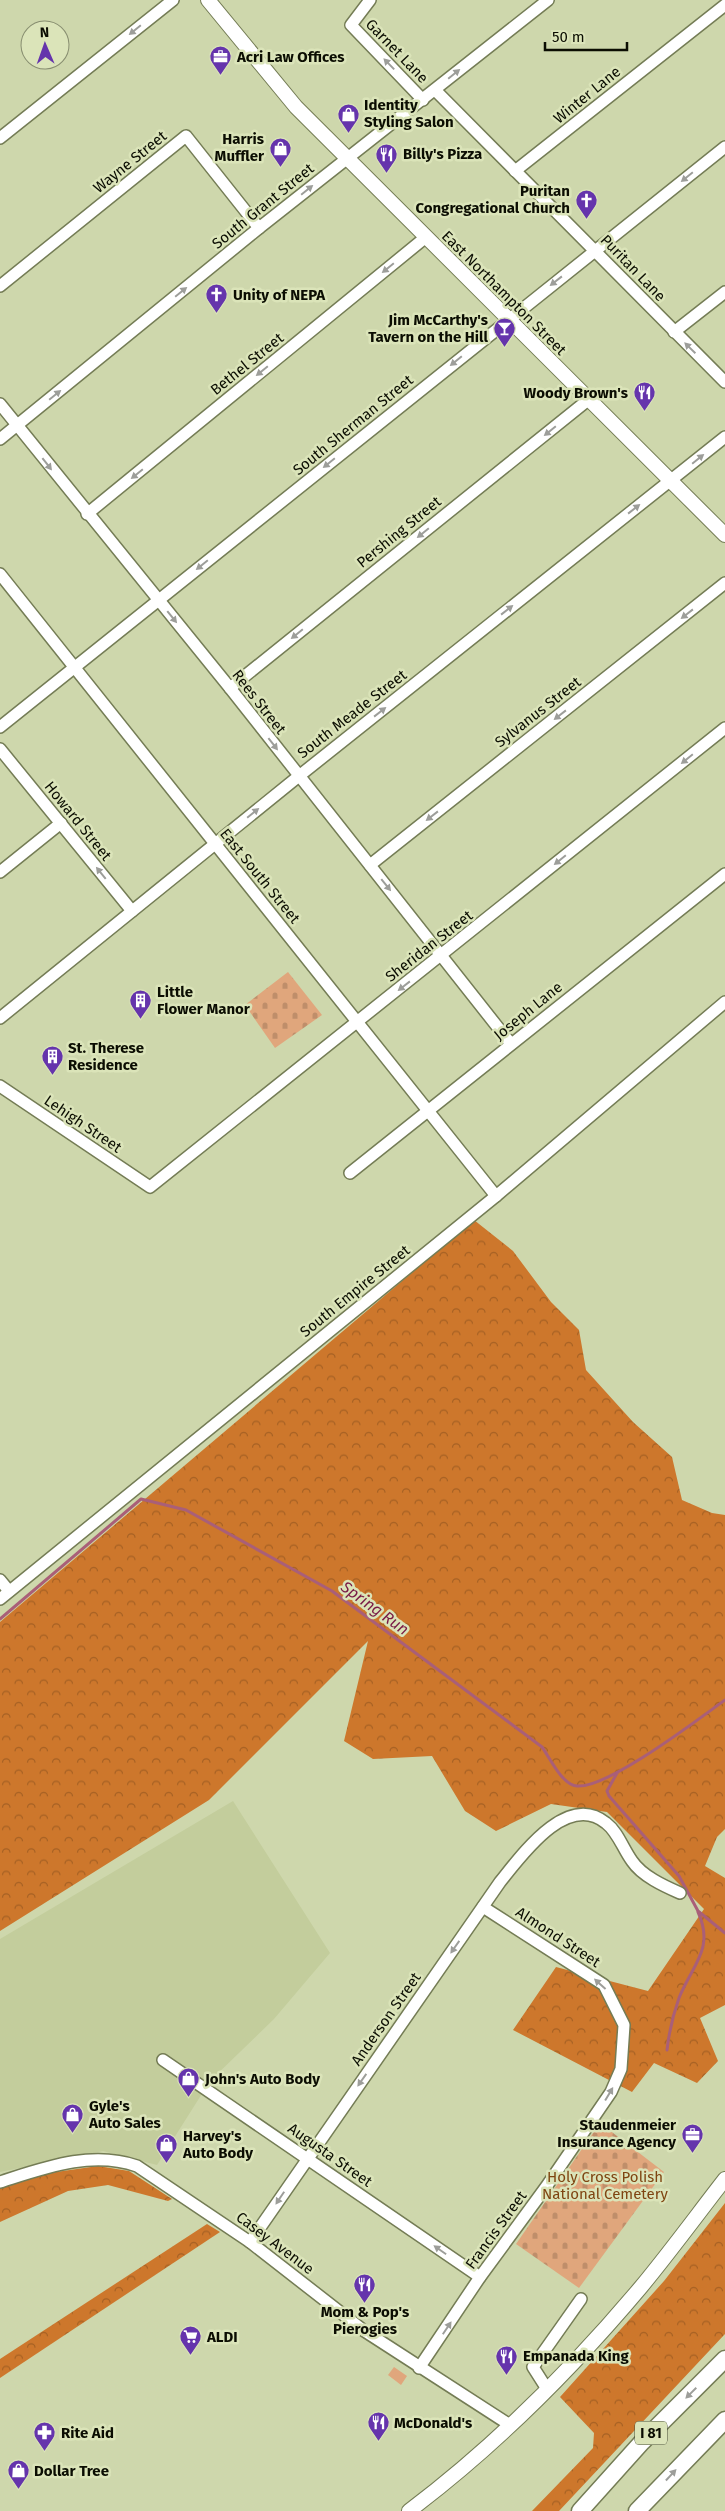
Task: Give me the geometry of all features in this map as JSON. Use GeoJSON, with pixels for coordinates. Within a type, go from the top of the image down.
{"type":"FeatureCollection","features":[{"type":"Feature","properties":{"kind":"highway","name":"I 81"},"geometry":{"type":"LineString","coordinates":[[580,2511],[642,2442],[725,2359]]}},
{"type":"Feature","properties":{"kind":"highway"},"geometry":{"type":"LineString","coordinates":[[637,2511],[725,2420]]}},
{"type":"Feature","properties":{"kind":"main road","name":"East Northampton Street"},"geometry":{"type":"LineString","coordinates":[[208,0],[296,107],[725,536]]}},
{"type":"Feature","properties":{"kind":"main road"},"geometry":{"type":"LineString","coordinates":[[409,2511],[510,2424],[547,2389],[641,2287],[725,2179]]}},
{"type":"Feature","properties":{"kind":"street"},"geometry":{"type":"LineString","coordinates":[[0,138],[173,0]]}},
{"type":"Feature","properties":{"kind":"street","name":"Garnet Lane"},"geometry":{"type":"LineString","coordinates":[[370,0],[351,25],[423,100]]}},
{"type":"Feature","properties":{"kind":"street","name":"South Grant Street"},"geometry":{"type":"LineString","coordinates":[[0,439],[259,228],[548,0]]}},
{"type":"Feature","properties":{"kind":"street","name":"Winter Lane"},"geometry":{"type":"LineString","coordinates":[[516,172],[725,5]]}},
{"type":"Feature","properties":{"kind":"street","name":"Puritan Lane"},"geometry":{"type":"LineString","coordinates":[[435,90],[725,382]]}},
{"type":"Feature","properties":{"kind":"street","name":"Wayne Street"},"geometry":{"type":"LineString","coordinates":[[0,286],[186,136],[259,228]]}},
{"type":"Feature","properties":{"kind":"street","name":"South Sherman Street"},"geometry":{"type":"LineString","coordinates":[[0,727],[725,147]]}},
{"type":"Feature","properties":{"kind":"street","name":"Bethel Street"},"geometry":{"type":"LineString","coordinates":[[87,514],[426,237]]}},
{"type":"Feature","properties":{"kind":"street"},"geometry":{"type":"LineString","coordinates":[[674,332],[725,292]]}},
{"type":"Feature","properties":{"kind":"street","name":"Pershing Street"},"geometry":{"type":"LineString","coordinates":[[230,688],[588,400]]}},
{"type":"Feature","properties":{"kind":"street","name":"Rees Street"},"geometry":{"type":"LineString","coordinates":[[0,404],[87,514],[230,688],[511,1044]]}},
{"type":"Feature","properties":{"kind":"street","name":"South Meade Street"},"geometry":{"type":"LineString","coordinates":[[0,1018],[299,776],[725,437]]}},
{"type":"Feature","properties":{"kind":"street","name":"East South Street"},"geometry":{"type":"LineString","coordinates":[[0,574],[427,1112],[496,1196]]}},
{"type":"Feature","properties":{"kind":"street","name":"Sylvanus Street"},"geometry":{"type":"LineString","coordinates":[[370,865],[725,583]]}},
{"type":"Feature","properties":{"kind":"street","name":"Sheridan Street"},"geometry":{"type":"LineString","coordinates":[[150,1187],[442,956],[725,728]]}},
{"type":"Feature","properties":{"kind":"street","name":"Howard Street"},"geometry":{"type":"LineString","coordinates":[[0,749],[132,912]]}},
{"type":"Feature","properties":{"kind":"street"},"geometry":{"type":"LineString","coordinates":[[0,872],[61,823]]}},
{"type":"Feature","properties":{"kind":"street","name":"Joseph Lane"},"geometry":{"type":"LineString","coordinates":[[350,1173],[725,874]]}},
{"type":"Feature","properties":{"kind":"street","name":"South Empire Street"},"geometry":{"type":"LineString","coordinates":[[5,1595],[496,1196],[725,1002]]}},
{"type":"Feature","properties":{"kind":"street","name":"Lehigh Street"},"geometry":{"type":"LineString","coordinates":[[0,1086],[150,1187]]}},
{"type":"Feature","properties":{"kind":"street"},"geometry":{"type":"LineString","coordinates":[[0,1580],[5,1595]]}},
{"type":"Feature","properties":{"kind":"street","name":"Anderson Street"},"geometry":{"type":"LineString","coordinates":[[250,2242],[307,2157],[483,1907],[515,1863],[535,1840],[556,1823],[576,1815],[597,1817],[608,1824],[633,1864],[664,1886],[680,1893]]}},
{"type":"Feature","properties":{"kind":"street","name":"Almond Street"},"geometry":{"type":"LineString","coordinates":[[483,1907],[604,1984],[624,2025]]}},
{"type":"Feature","properties":{"kind":"street","name":"Francis Street"},"geometry":{"type":"LineString","coordinates":[[420,2368],[480,2277],[546,2187],[611,2092],[621,2069],[624,2025]]}},
{"type":"Feature","properties":{"kind":"street","name":"Augusta Street"},"geometry":{"type":"LineString","coordinates":[[163,2060],[480,2277]]}},
{"type":"Feature","properties":{"kind":"street","name":"Casey Avenue"},"geometry":{"type":"LineString","coordinates":[[0,2182],[83,2160],[120,2160],[137,2166],[250,2242],[363,2330],[510,2424]]}},
{"type":"Feature","properties":{"kind":"street"},"geometry":{"type":"LineString","coordinates":[[547,2389],[533,2367],[582,2300]]}},
{"type":"Feature","properties":{"kind":"shaded area"},"geometry":{"type":"Polygon","coordinates":[[[233,1801],[330,1953],[274,2019],[210,2081],[157,2165],[103,2151],[0,2172],[0,1939],[233,1801]]]}},
{"type":"Feature","properties":{"kind":"green space"},"geometry":{"type":"Polygon","coordinates":[[[288,972],[322,1015],[275,1048],[245,1005],[288,972]]]}},
{"type":"Feature","properties":{"kind":"green space"},"geometry":{"type":"Polygon","coordinates":[[[474,1220],[513,1251],[551,1302],[579,1330],[586,1370],[633,1422],[672,1457],[682,1500],[712,1513],[725,1515],[725,1829],[717,1837],[705,1866],[725,1878],[725,2005],[700,2018],[718,2061],[697,2083],[654,2063],[632,2092],[513,2030],[556,1967],[648,1991],[704,1909],[607,1812],[551,1804],[496,1831],[465,1811],[432,1756],[373,1759],[344,1741],[368,1641],[209,1800],[0,1931],[0,1622],[474,1220]]]}},
{"type":"Feature","properties":{"kind":"green space","name":"Holy Cross Polish National Cemetery"},"geometry":{"type":"Polygon","coordinates":[[[600,2123],[664,2172],[579,2288],[516,2244],[600,2123]]]}},
{"type":"Feature","properties":{"kind":"green space"},"geometry":{"type":"Polygon","coordinates":[[[98,2166],[129,2171],[172,2199],[168,2201],[108,2185],[68,2191],[0,2222],[0,2180],[98,2166]]]}},
{"type":"Feature","properties":{"kind":"green space"},"geometry":{"type":"Polygon","coordinates":[[[725,2203],[725,2334],[559,2511],[532,2511],[593,2448],[594,2433],[560,2397],[664,2281],[725,2203]]]}},
{"type":"Feature","properties":{"kind":"green space"},"geometry":{"type":"Polygon","coordinates":[[[207,2224],[220,2232],[0,2378],[0,2359],[207,2224]]]}},
{"type":"Feature","properties":{"kind":"green space"},"geometry":{"type":"Polygon","coordinates":[[[394,2367],[407,2376],[401,2385],[388,2375],[394,2367]]]}},
{"type":"Feature","properties":{"kind":"waterway","name":"Spring Run"},"geometry":{"type":"LineString","coordinates":[[0,1619],[141,1499],[186,1510],[332,1591],[542,1747],[561,1776],[566,1781],[577,1786],[591,1784],[609,1777],[630,1765],[674,1737],[725,1700]]}},
{"type":"Feature","properties":{"kind":"waterway"},"geometry":{"type":"LineString","coordinates":[[617,1773],[607,1791],[609,1796],[679,1876],[698,1911],[725,1933]]}},
{"type":"Feature","properties":{"kind":"waterway"},"geometry":{"type":"LineString","coordinates":[[667,2050],[679,1998],[703,1947],[703,1925],[698,1912]]}},
{"type":"Feature","properties":{"kind":"place","name":"Acri Law Offices"},"geometry":{"type":"Point","coordinates":[221,76]}},
{"type":"Feature","properties":{"kind":"place","name":"Identity Styling Salon"},"geometry":{"type":"Point","coordinates":[348,133]}},
{"type":"Feature","properties":{"kind":"place","name":"Harris Muffler"},"geometry":{"type":"Point","coordinates":[280,167]}},
{"type":"Feature","properties":{"kind":"place","name":"Billy's Pizza"},"geometry":{"type":"Point","coordinates":[387,173]}},
{"type":"Feature","properties":{"kind":"place","name":"Puritan Congregational Church"},"geometry":{"type":"Point","coordinates":[586,219]}},
{"type":"Feature","properties":{"kind":"place","name":"Unity of NEPA"},"geometry":{"type":"Point","coordinates":[217,314]}},
{"type":"Feature","properties":{"kind":"place","name":"Jim McCarthy's Tavern on the Hill"},"geometry":{"type":"Point","coordinates":[504,348]}},
{"type":"Feature","properties":{"kind":"place","name":"Woody Brown's"},"geometry":{"type":"Point","coordinates":[644,412]}},
{"type":"Feature","properties":{"kind":"place","name":"Little Flower Manor"},"geometry":{"type":"Point","coordinates":[141,1020]}},
{"type":"Feature","properties":{"kind":"place","name":"St. Therese Residence"},"geometry":{"type":"Point","coordinates":[52,1076]}},
{"type":"Feature","properties":{"kind":"place","name":"John's Auto Body"},"geometry":{"type":"Point","coordinates":[189,2098]}},
{"type":"Feature","properties":{"kind":"place","name":"Gyle's Auto Sales"},"geometry":{"type":"Point","coordinates":[73,2134]}},
{"type":"Feature","properties":{"kind":"place","name":"Staudenmeier Insurance Agency"},"geometry":{"type":"Point","coordinates":[692,2153]}},
{"type":"Feature","properties":{"kind":"place","name":"Harvey's Auto Body"},"geometry":{"type":"Point","coordinates":[167,2164]}},
{"type":"Feature","properties":{"kind":"place","name":"Mom & Pop's Pierogies"},"geometry":{"type":"Point","coordinates":[365,2303]}},
{"type":"Feature","properties":{"kind":"place","name":"ALDI"},"geometry":{"type":"Point","coordinates":[191,2356]}},
{"type":"Feature","properties":{"kind":"place","name":"Empanada King"},"geometry":{"type":"Point","coordinates":[507,2375]}},
{"type":"Feature","properties":{"kind":"place","name":"McDonald's"},"geometry":{"type":"Point","coordinates":[378,2442]}},
{"type":"Feature","properties":{"kind":"place","name":"Rite Aid"},"geometry":{"type":"Point","coordinates":[45,2452]}},
{"type":"Feature","properties":{"kind":"place","name":"Dollar Tree"},"geometry":{"type":"Point","coordinates":[18,2490]}}]}
